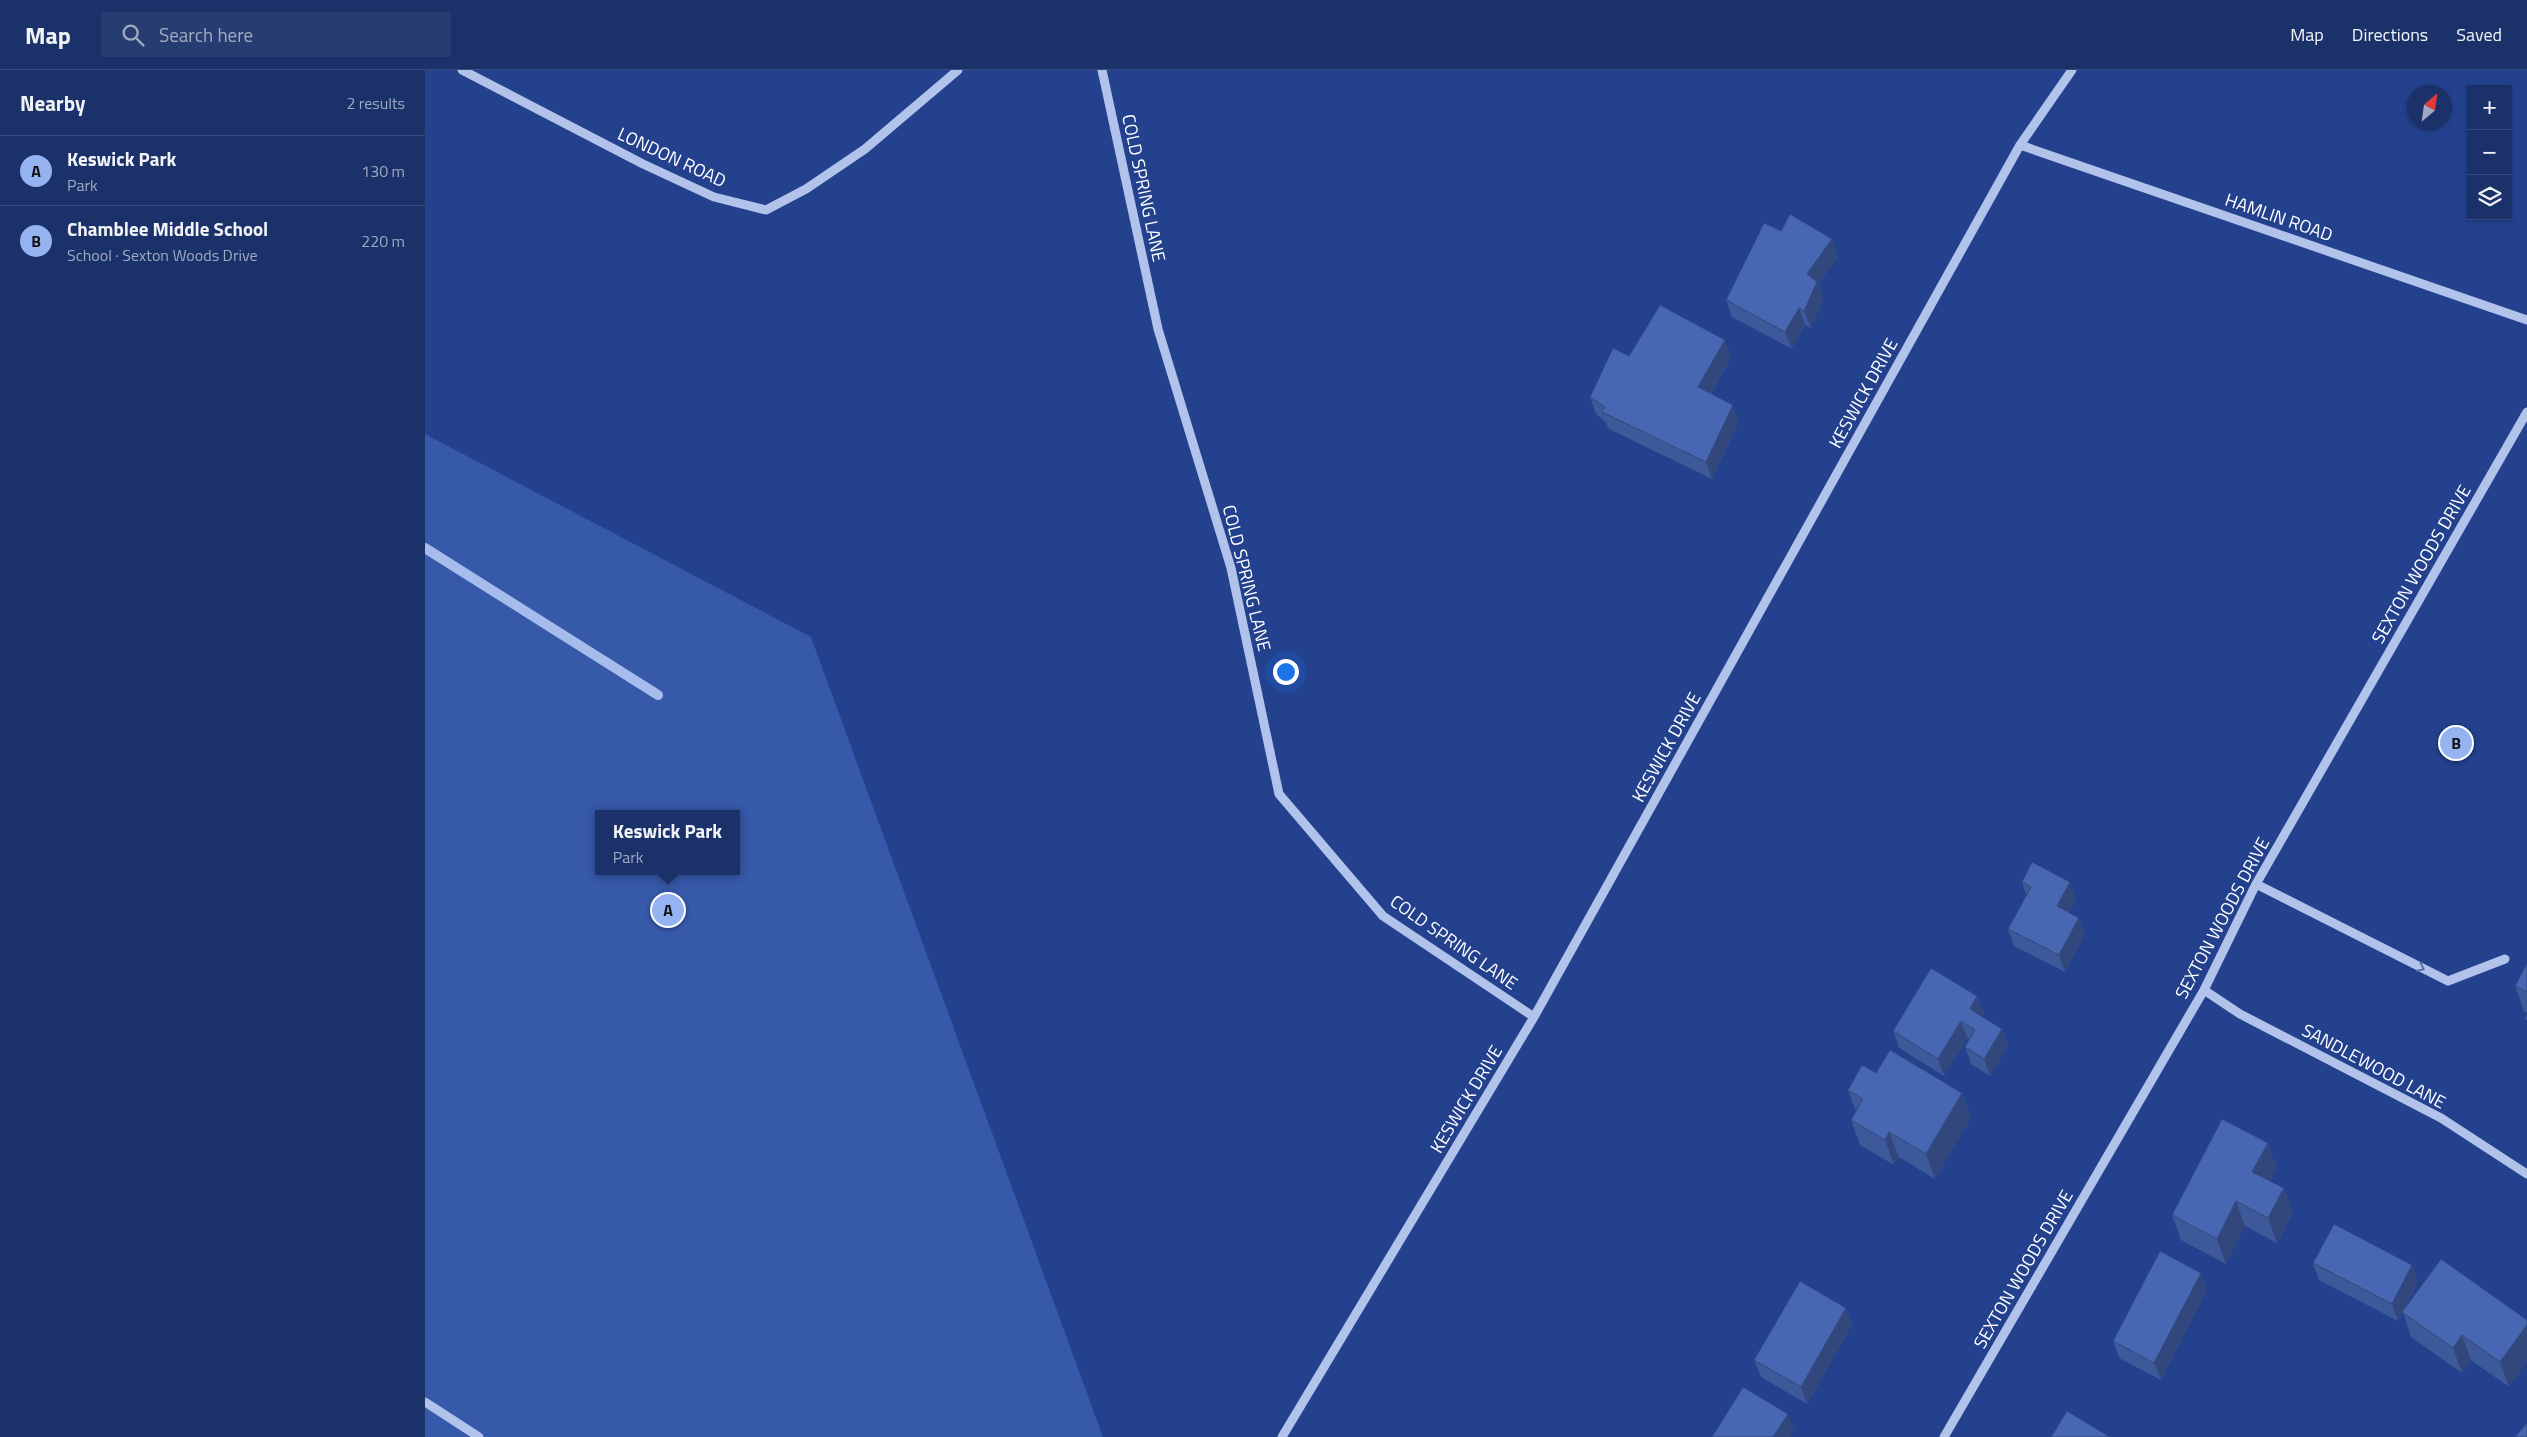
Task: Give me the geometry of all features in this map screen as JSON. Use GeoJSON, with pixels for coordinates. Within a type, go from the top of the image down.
{"type":"FeatureCollection","features":[{"type":"Feature","properties":{"kind":"street","name":"LONDON ROAD"},"geometry":{"type":"LineString","coordinates":[[462,70],[643,164],[714,197],[765,210],[806,189],[865,149],[958,70]]}},
{"type":"Feature","properties":{"kind":"street","name":"COLD SPRING LANE"},"geometry":{"type":"LineString","coordinates":[[1102,70],[1158,329],[1231,568],[1279,794],[1383,916],[1534,1017]]}},
{"type":"Feature","properties":{"kind":"street","name":"KESWICK DRIVE"},"geometry":{"type":"LineString","coordinates":[[1282,1437],[1534,1017],[2020,145],[2072,70]]}},
{"type":"Feature","properties":{"kind":"street","name":"HAMLIN ROAD"},"geometry":{"type":"LineString","coordinates":[[2020,145],[2527,320]]}},
{"type":"Feature","properties":{"kind":"street","name":"SEXTON WOODS DRIVE"},"geometry":{"type":"LineString","coordinates":[[1944,1437],[2204,990],[2256,884],[2527,412]]}},
{"type":"Feature","properties":{"kind":"street"},"geometry":{"type":"LineString","coordinates":[[2256,884],[2448,981],[2505,959]]}},
{"type":"Feature","properties":{"kind":"street","name":"SANDLEWOOD LANE"},"geometry":{"type":"LineString","coordinates":[[2204,990],[2240,1014],[2441,1118],[2527,1174]]}},
{"type":"Feature","properties":{"kind":"street"},"geometry":{"type":"LineString","coordinates":[[425,1402],[479,1437]]}},
{"type":"Feature","properties":{"kind":"shaded area"},"geometry":{"type":"Polygon","coordinates":[[[425,434],[811,637],[1103,1437],[425,1437],[425,434]]]}},
{"type":"Feature","properties":{"kind":"building"},"geometry":{"type":"Polygon","coordinates":[[[1790,214],[1832,239],[1807,274],[1817,282],[1804,311],[1799,308],[1785,332],[1726,300],[1764,223],[1781,231],[1790,214]]]}},
{"type":"Feature","properties":{"kind":"building"},"geometry":{"type":"Polygon","coordinates":[[[1660,305],[1725,340],[1698,387],[1733,405],[1706,462],[1602,412],[1605,407],[1590,397],[1613,348],[1629,356],[1660,305]]]}},
{"type":"Feature","properties":{"kind":"building"},"geometry":{"type":"Polygon","coordinates":[[[2032,862],[2070,882],[2057,906],[2079,918],[2059,955],[2008,929],[2031,887],[2022,882],[2032,862]]]}},
{"type":"Feature","properties":{"kind":"building"},"geometry":{"type":"Polygon","coordinates":[[[2527,963],[2527,992],[2515,986],[2527,963]]]}},
{"type":"Feature","properties":{"kind":"building"},"geometry":{"type":"Polygon","coordinates":[[[1931,968],[1977,996],[1970,1009],[2002,1029],[1984,1059],[1965,1047],[1975,1030],[1961,1021],[1938,1059],[1893,1031],[1931,968]]]}},
{"type":"Feature","properties":{"kind":"building"},"geometry":{"type":"Polygon","coordinates":[[[1890,1050],[1962,1093],[1926,1154],[1889,1132],[1885,1140],[1851,1120],[1863,1099],[1848,1090],[1862,1065],[1876,1073],[1890,1050]]]}},
{"type":"Feature","properties":{"kind":"building"},"geometry":{"type":"Polygon","coordinates":[[[2222,1119],[2268,1143],[2252,1172],[2284,1188],[2268,1218],[2236,1201],[2217,1239],[2172,1215],[2222,1119]]]}},
{"type":"Feature","properties":{"kind":"building"},"geometry":{"type":"Polygon","coordinates":[[[2334,1224],[2412,1265],[2392,1304],[2313,1263],[2334,1224]]]}},
{"type":"Feature","properties":{"kind":"building"},"geometry":{"type":"Polygon","coordinates":[[[2160,1251],[2201,1273],[2154,1363],[2113,1341],[2160,1251]]]}},
{"type":"Feature","properties":{"kind":"building"},"geometry":{"type":"Polygon","coordinates":[[[2441,1259],[2527,1320],[2527,1325],[2500,1362],[2462,1335],[2453,1348],[2402,1312],[2441,1259]]]}},
{"type":"Feature","properties":{"kind":"building"},"geometry":{"type":"Polygon","coordinates":[[[1800,1281],[1846,1308],[1801,1387],[1754,1360],[1800,1281]]]}},
{"type":"Feature","properties":{"kind":"building"},"geometry":{"type":"Polygon","coordinates":[[[1743,1387],[1788,1414],[1773,1437],[1712,1437],[1743,1387]]]}},
{"type":"Feature","properties":{"kind":"building"},"geometry":{"type":"Polygon","coordinates":[[[2067,1411],[2110,1437],[2051,1437],[2067,1411]]]}},
{"type":"Feature","properties":{"kind":"building"},"geometry":{"type":"Polygon","coordinates":[[[2527,1423],[2527,1437],[2515,1437],[2527,1423]]]}},
{"type":"Feature","properties":{"kind":"waterway"},"geometry":{"type":"LineString","coordinates":[[425,548],[658,695]]}},
{"type":"Feature","properties":{"kind":"place","name":"Chamblee Middle School"},"geometry":{"type":"Point","coordinates":[2456,743]}},
{"type":"Feature","properties":{"kind":"place","name":"Keswick Park"},"geometry":{"type":"Point","coordinates":[668,910]}}]}
